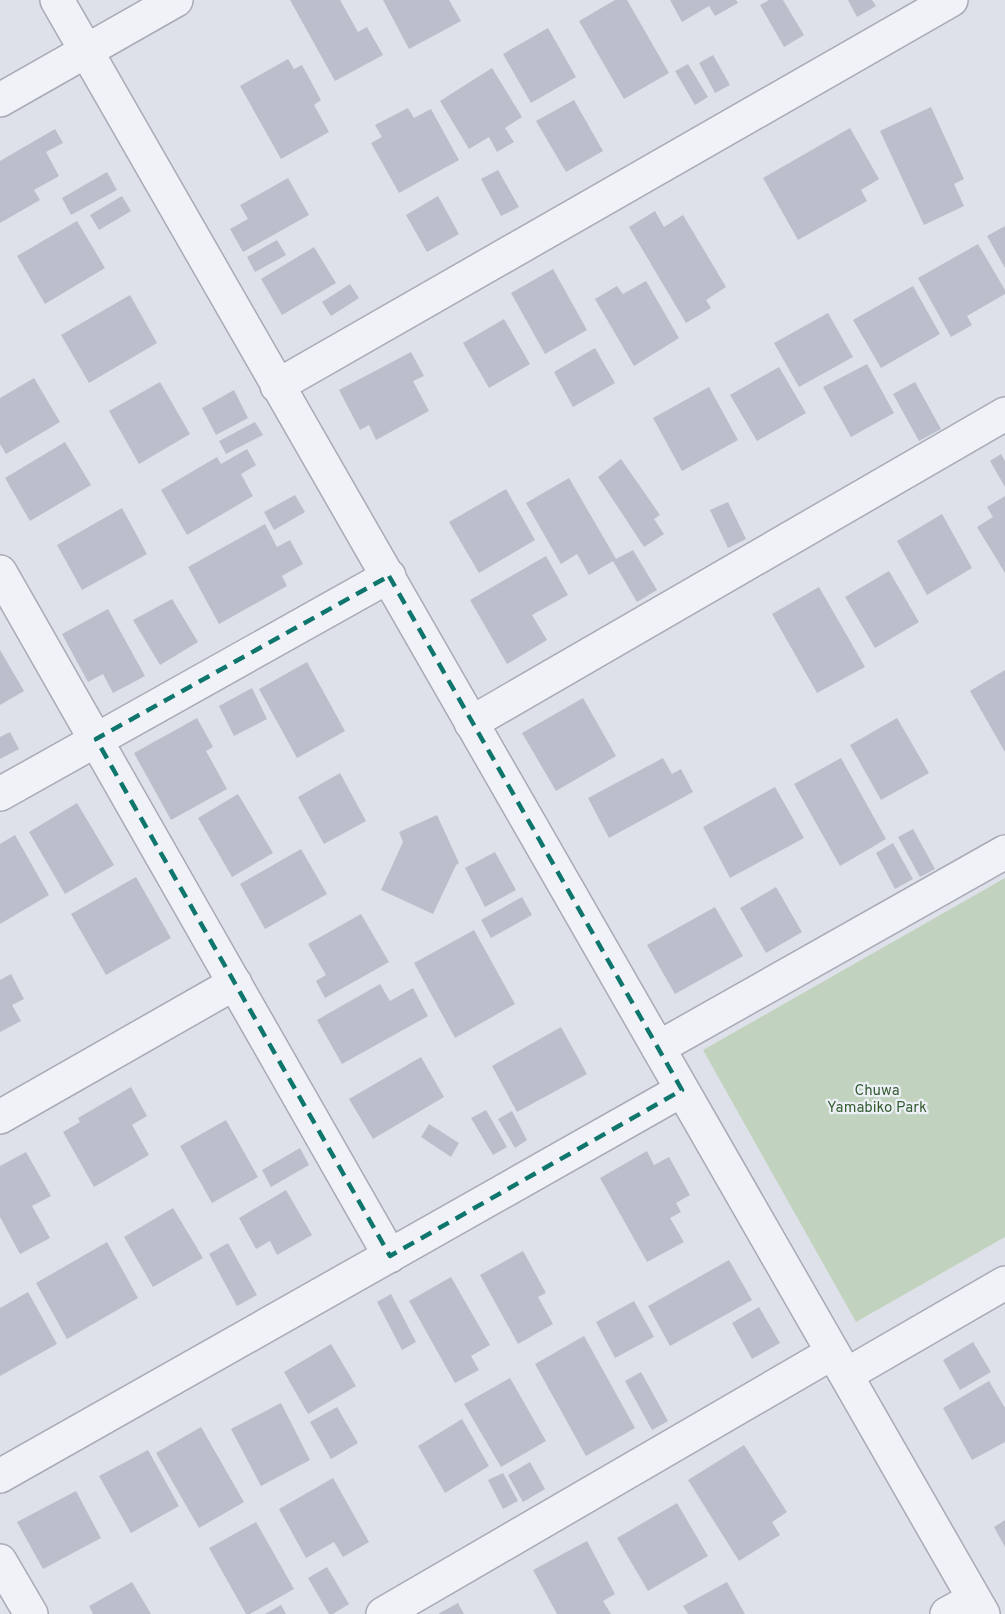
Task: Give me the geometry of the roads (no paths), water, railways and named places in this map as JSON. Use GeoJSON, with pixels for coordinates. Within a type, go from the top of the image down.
{"type":"FeatureCollection","features":[{"type":"Feature","properties":{"kind":"street"},"geometry":{"type":"LineString","coordinates":[[57,0],[839,1364],[968,1609]]}},
{"type":"Feature","properties":{"kind":"street"},"geometry":{"type":"LineString","coordinates":[[0,100],[176,0]]}},
{"type":"Feature","properties":{"kind":"street"},"geometry":{"type":"LineString","coordinates":[[277,386],[951,0]]}},
{"type":"Feature","properties":{"kind":"street"},"geometry":{"type":"LineString","coordinates":[[471,723],[1005,414]]}},
{"type":"Feature","properties":{"kind":"street"},"geometry":{"type":"LineString","coordinates":[[0,572],[390,1256]]}},
{"type":"Feature","properties":{"kind":"street"},"geometry":{"type":"LineString","coordinates":[[0,794],[388,576]]}},
{"type":"Feature","properties":{"kind":"street"},"geometry":{"type":"LineString","coordinates":[[658,1048],[1005,852]]}},
{"type":"Feature","properties":{"kind":"street"},"geometry":{"type":"LineString","coordinates":[[0,1117],[235,983]]}},
{"type":"Feature","properties":{"kind":"street"},"geometry":{"type":"LineString","coordinates":[[0,1476],[682,1090]]}},
{"type":"Feature","properties":{"kind":"street"},"geometry":{"type":"LineString","coordinates":[[383,1614],[839,1364],[1005,1283]]}},
{"type":"Feature","properties":{"kind":"street"},"geometry":{"type":"LineString","coordinates":[[0,1561],[31,1614]]}},
{"type":"Feature","properties":{"kind":"park label","name":"Chuwa Yamabiko Park"},"geometry":{"type":"Point","coordinates":[877,1098]}}]}
